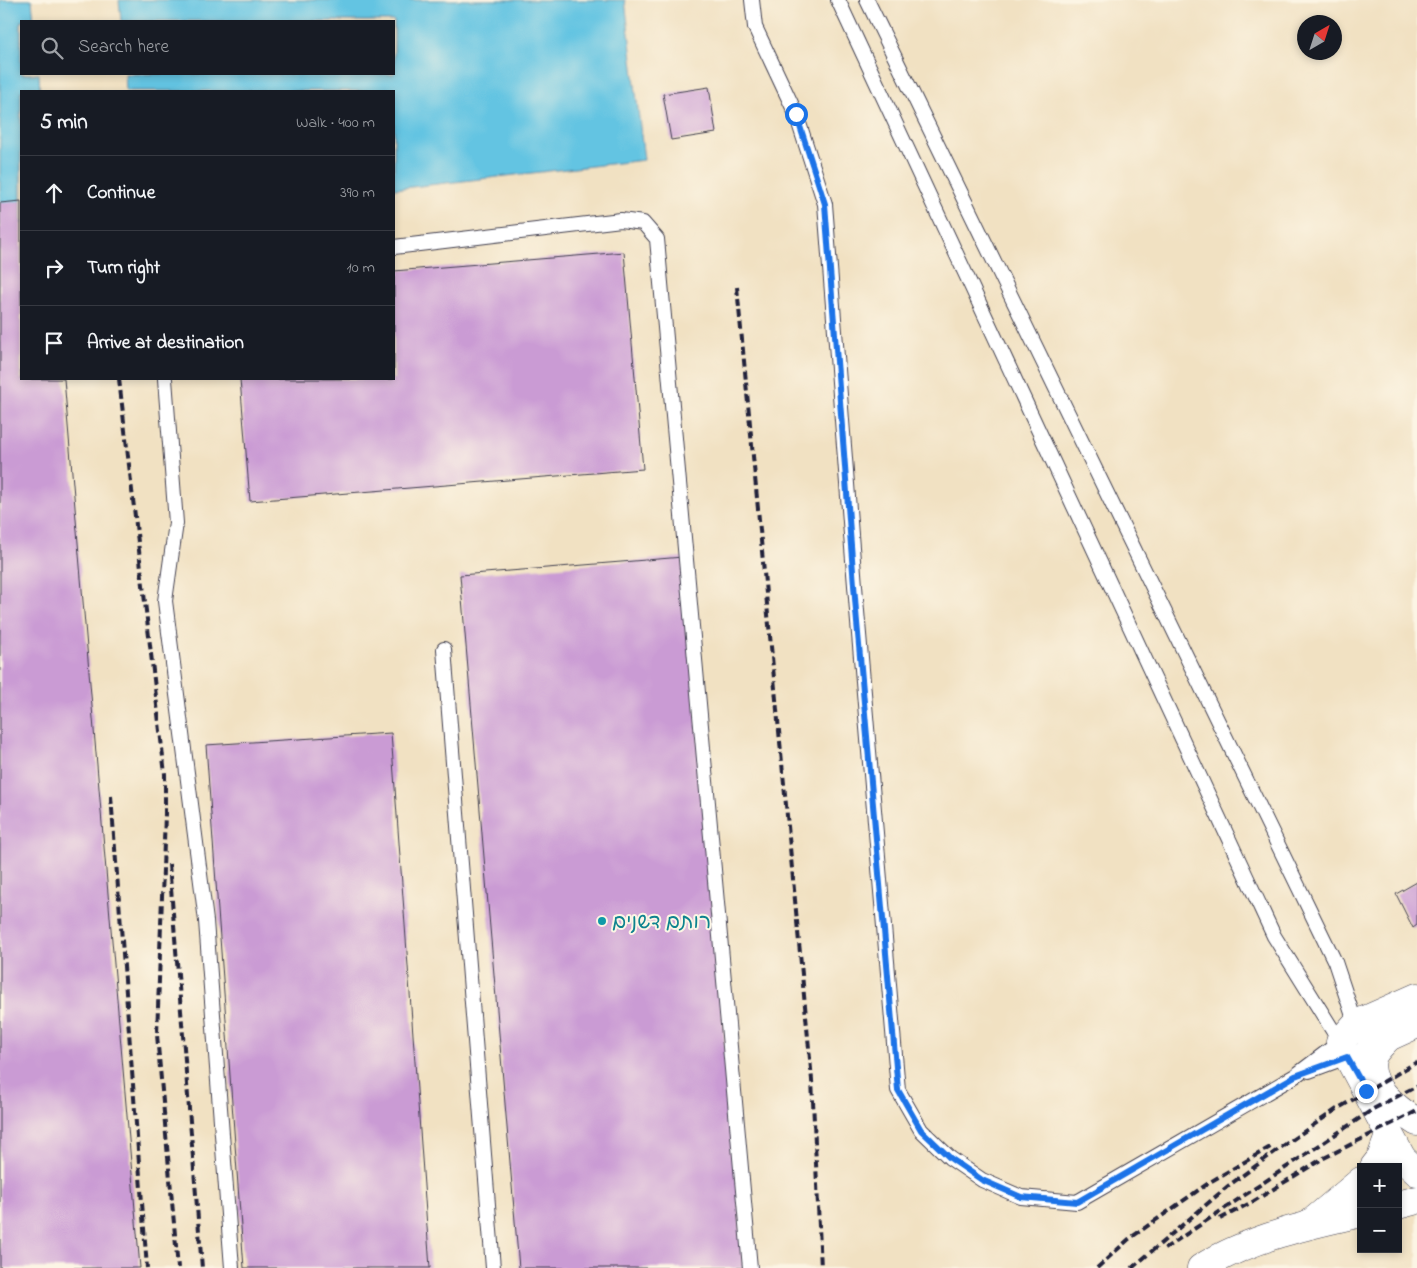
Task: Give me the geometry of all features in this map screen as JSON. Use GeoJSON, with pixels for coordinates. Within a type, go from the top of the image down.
{"type":"FeatureCollection","features":[{"type":"Feature","properties":{"kind":"street"},"geometry":{"type":"LineString","coordinates":[[1356,1049],[1417,997]]}},
{"type":"Feature","properties":{"kind":"street"},"geometry":{"type":"LineString","coordinates":[[1356,1049],[1417,1024]]}},
{"type":"Feature","properties":{"kind":"street"},"geometry":{"type":"LineString","coordinates":[[1356,1049],[1377,1084],[1390,1101],[1417,1122]]}},
{"type":"Feature","properties":{"kind":"street"},"geometry":{"type":"LineString","coordinates":[[1356,1049],[1389,1136],[1402,1158],[1417,1172]]}},
{"type":"Feature","properties":{"kind":"street"},"geometry":{"type":"LineString","coordinates":[[1377,1163],[1381,1158],[1389,1136]]}},
{"type":"Feature","properties":{"kind":"street"},"geometry":{"type":"LineString","coordinates":[[1306,1226],[1357,1184]]}},
{"type":"Feature","properties":{"kind":"street"},"geometry":{"type":"LineString","coordinates":[[1402,1204],[1417,1200]]}},
{"type":"Feature","properties":{"kind":"street"},"geometry":{"type":"LineString","coordinates":[[1201,1268],[1216,1259],[1254,1243],[1306,1226],[1357,1214]]}},
{"type":"Feature","properties":{"kind":"lane"},"geometry":{"type":"LineString","coordinates":[[752,0],[755,26],[796,114],[825,204],[856,611],[898,1090],[921,1130],[950,1158],[982,1180],[1021,1197],[1077,1202],[1295,1076],[1356,1049]]}},
{"type":"Feature","properties":{"kind":"lane"},"geometry":{"type":"LineString","coordinates":[[838,0],[1274,936],[1356,1049]]}},
{"type":"Feature","properties":{"kind":"lane"},"geometry":{"type":"LineString","coordinates":[[867,0],[1335,962],[1356,1049]]}},
{"type":"Feature","properties":{"kind":"lane"},"geometry":{"type":"LineString","coordinates":[[395,247],[621,220],[643,223],[657,239],[750,1268]]}},
{"type":"Feature","properties":{"kind":"lane"},"geometry":{"type":"LineString","coordinates":[[165,380],[176,523],[165,601],[206,921],[232,1268]]}},
{"type":"Feature","properties":{"kind":"lane"},"geometry":{"type":"LineString","coordinates":[[444,649],[493,1268]]}},
{"type":"Feature","properties":{"kind":"water"},"geometry":{"type":"Polygon","coordinates":[[[0,0],[32,0],[34,20],[20,20],[20,75],[39,75],[40,90],[20,90],[20,224],[0,226],[0,0]]]}},
{"type":"Feature","properties":{"kind":"water"},"geometry":{"type":"Polygon","coordinates":[[[119,0],[625,0],[644,160],[395,189],[395,90],[126,90],[125,75],[395,75],[395,20],[121,20],[119,0]]]}},
{"type":"Feature","properties":{"kind":"building"},"geometry":{"type":"Polygon","coordinates":[[[709,87],[716,133],[671,140],[663,94],[709,87]]]}},
{"type":"Feature","properties":{"kind":"building"},"geometry":{"type":"Polygon","coordinates":[[[20,201],[20,380],[64,380],[140,1268],[0,1268],[0,203],[20,201]]]}},
{"type":"Feature","properties":{"kind":"building"},"geometry":{"type":"Polygon","coordinates":[[[624,252],[643,469],[250,501],[240,380],[395,380],[395,271],[624,252]]]}},
{"type":"Feature","properties":{"kind":"building","name":"רותם דשנים"},"geometry":{"type":"Polygon","coordinates":[[[683,557],[744,1268],[519,1268],[460,575],[683,557]]]}},
{"type":"Feature","properties":{"kind":"building"},"geometry":{"type":"Polygon","coordinates":[[[391,733],[430,1268],[244,1268],[206,745],[391,733]]]}},
{"type":"Feature","properties":{"kind":"building"},"geometry":{"type":"Polygon","coordinates":[[[1417,882],[1417,925],[1413,928],[1396,894],[1417,882]]]}},
{"type":"Feature","properties":{"kind":"railway"},"geometry":{"type":"LineString","coordinates":[[737,287],[812,1080],[821,1268]]}},
{"type":"Feature","properties":{"kind":"railway"},"geometry":{"type":"LineString","coordinates":[[119,380],[165,774],[157,1035],[178,1268]]}},
{"type":"Feature","properties":{"kind":"railway"},"geometry":{"type":"LineString","coordinates":[[111,796],[147,1268]]}},
{"type":"Feature","properties":{"kind":"railway"},"geometry":{"type":"LineString","coordinates":[[169,864],[202,1268]]}},
{"type":"Feature","properties":{"kind":"railway"},"geometry":{"type":"LineString","coordinates":[[1132,1268],[1228,1186],[1283,1146],[1337,1109],[1417,1062]]}},
{"type":"Feature","properties":{"kind":"railway"},"geometry":{"type":"LineString","coordinates":[[1164,1249],[1375,1108],[1417,1086]]}},
{"type":"Feature","properties":{"kind":"railway"},"geometry":{"type":"LineString","coordinates":[[1220,1219],[1254,1201],[1322,1159],[1417,1111]]}},
{"type":"Feature","properties":{"kind":"railway"},"geometry":{"type":"LineString","coordinates":[[1097,1268],[1129,1239],[1210,1182],[1272,1146]]}},
{"type":"Feature","properties":{"kind":"place","name":"רותם דשנים"},"geometry":{"type":"Point","coordinates":[602,921]}},
{"type":"Feature","properties":{"kind":"route"},"geometry":{"type":"LineString","coordinates":[[796,114],[825,204],[856,611],[898,1090],[921,1130],[950,1158],[982,1180],[1021,1197],[1077,1202],[1295,1076],[1347,1057],[1366,1091]]}}]}
